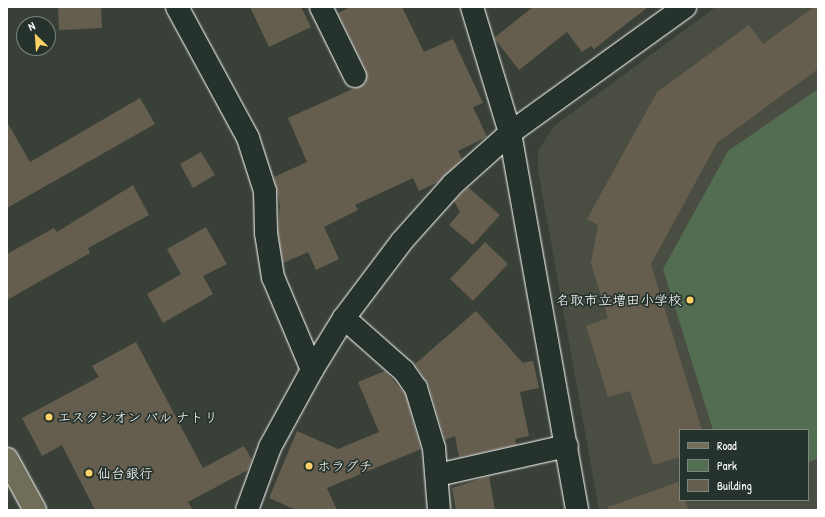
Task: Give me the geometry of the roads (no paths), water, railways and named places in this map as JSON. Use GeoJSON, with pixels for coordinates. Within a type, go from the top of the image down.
{"type":"FeatureCollection","features":[{"type":"Feature","properties":{"kind":"main road"},"geometry":{"type":"LineString","coordinates":[[7,459],[35,510]]}},
{"type":"Feature","properties":{"kind":"street"},"geometry":{"type":"LineString","coordinates":[[177,7],[248,138],[265,191],[266,233],[273,277],[312,370]]}},
{"type":"Feature","properties":{"kind":"street"},"geometry":{"type":"LineString","coordinates":[[321,7],[355,76]]}},
{"type":"Feature","properties":{"kind":"street"},"geometry":{"type":"LineString","coordinates":[[472,7],[510,134],[567,446],[577,510]]}},
{"type":"Feature","properties":{"kind":"street"},"geometry":{"type":"LineString","coordinates":[[247,510],[270,447],[312,370],[344,318],[402,241],[453,184],[510,134],[686,7]]}},
{"type":"Feature","properties":{"kind":"street"},"geometry":{"type":"LineString","coordinates":[[344,318],[404,371],[416,388],[434,448],[439,510]]}},
{"type":"Feature","properties":{"kind":"street"},"geometry":{"type":"LineString","coordinates":[[437,475],[567,446]]}},
{"type":"Feature","properties":{"kind":"place","name":"名取市立増田小学校"},"geometry":{"type":"Point","coordinates":[690,300]}},
{"type":"Feature","properties":{"kind":"place","name":"エスタシオン バル ナトリ"},"geometry":{"type":"Point","coordinates":[49,417]}},
{"type":"Feature","properties":{"kind":"place","name":"ホラグチ"},"geometry":{"type":"Point","coordinates":[309,466]}},
{"type":"Feature","properties":{"kind":"place","name":"仙台銀行"},"geometry":{"type":"Point","coordinates":[89,473]}}]}
